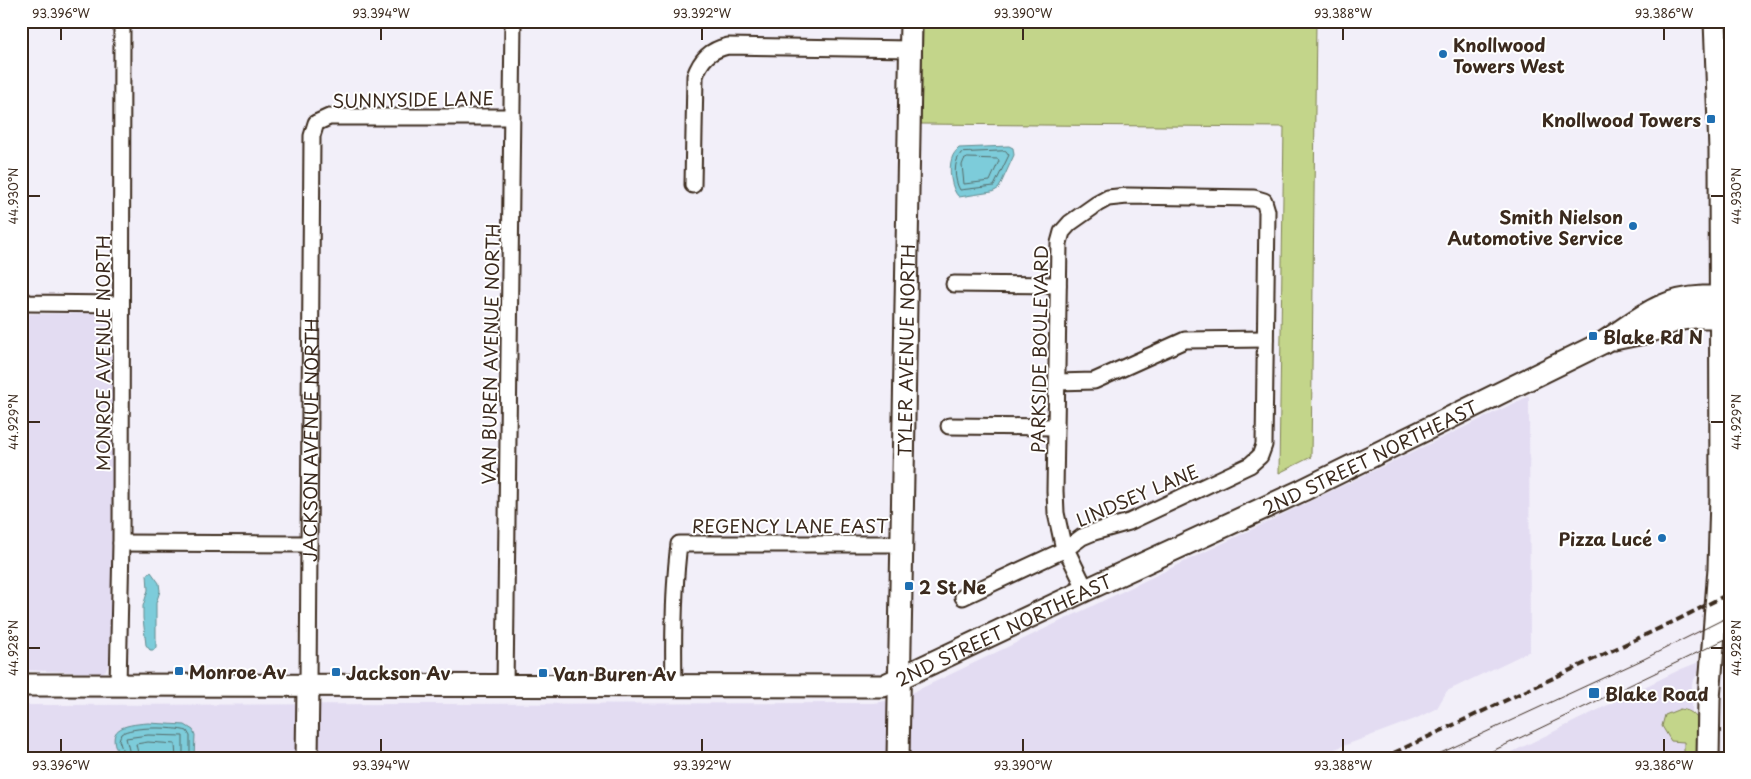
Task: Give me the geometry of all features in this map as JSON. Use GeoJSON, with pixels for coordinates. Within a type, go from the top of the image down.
{"type":"FeatureCollection","features":[{"type":"Feature","properties":{"kind":"street","name":"MONROE AVENUE NORTH"},"geometry":{"type":"LineString","coordinates":[[118,686],[121,543],[122,21]]}},
{"type":"Feature","properties":{"kind":"street","name":"VAN BUREN AVENUE NORTH"},"geometry":{"type":"LineString","coordinates":[[505,687],[513,21]]}},
{"type":"Feature","properties":{"kind":"street","name":"TYLER AVENUE NORTH"},"geometry":{"type":"LineString","coordinates":[[898,758],[911,21]]}},
{"type":"Feature","properties":{"kind":"street"},"geometry":{"type":"LineString","coordinates":[[1708,758],[1709,699],[1720,534],[1725,307],[1715,21]]}},
{"type":"Feature","properties":{"kind":"street"},"geometry":{"type":"LineString","coordinates":[[694,185],[694,85],[700,63],[713,51],[728,46],[911,49]]}},
{"type":"Feature","properties":{"kind":"street","name":"SUNNYSIDE LANE"},"geometry":{"type":"LineString","coordinates":[[316,123],[329,117],[512,117]]}},
{"type":"Feature","properties":{"kind":"street","name":"JACKSON AVENUE NORTH"},"geometry":{"type":"LineString","coordinates":[[307,758],[312,136],[316,123]]}},
{"type":"Feature","properties":{"kind":"street","name":"PARKSIDE BOULEVARD"},"geometry":{"type":"LineString","coordinates":[[1086,590],[1066,549],[1058,528],[1056,513],[1059,244],[1062,232],[1070,223],[1108,198],[1127,196],[1254,198],[1264,201],[1267,211],[1264,445]]}},
{"type":"Feature","properties":{"kind":"street"},"geometry":{"type":"LineString","coordinates":[[954,284],[1058,285]]}},
{"type":"Feature","properties":{"kind":"street"},"geometry":{"type":"LineString","coordinates":[[21,300],[29,303],[121,304]]}},
{"type":"Feature","properties":{"kind":"street","name":"2ND STREET NORTHEAST"},"geometry":{"type":"LineString","coordinates":[[21,685],[884,686],[1303,490],[1604,342],[1659,306],[1678,300],[1725,307]]}},
{"type":"Feature","properties":{"kind":"street"},"geometry":{"type":"LineString","coordinates":[[1057,382],[1094,381],[1185,340],[1265,339]]}},
{"type":"Feature","properties":{"kind":"street"},"geometry":{"type":"LineString","coordinates":[[949,426],[1056,427]]}},
{"type":"Feature","properties":{"kind":"street","name":"LINDSEY LANE"},"geometry":{"type":"LineString","coordinates":[[963,597],[1066,549],[1082,537],[1129,522],[1250,465],[1260,456],[1264,445]]}},
{"type":"Feature","properties":{"kind":"street"},"geometry":{"type":"LineString","coordinates":[[121,543],[309,544]]}},
{"type":"Feature","properties":{"kind":"street","name":"REGENCY LANE EAST"},"geometry":{"type":"LineString","coordinates":[[674,687],[673,609],[679,544],[902,544]]}},
{"type":"Feature","properties":{"kind":"shaded area"},"geometry":{"type":"Polygon","coordinates":[[[112,313],[113,519],[109,664],[102,673],[21,670],[21,314],[112,313]]]}},
{"type":"Feature","properties":{"kind":"shaded area"},"geometry":{"type":"Polygon","coordinates":[[[1529,396],[1530,651],[1447,691],[1437,708],[1415,719],[1311,758],[21,758],[21,705],[873,703],[899,699],[1529,396]]]}},
{"type":"Feature","properties":{"kind":"shaded area"},"geometry":{"type":"Polygon","coordinates":[[[1699,662],[1700,670],[1692,683],[1692,758],[1500,758],[1679,670],[1699,662]]]}},
{"type":"Feature","properties":{"kind":"green space"},"geometry":{"type":"Polygon","coordinates":[[[923,21],[1316,21],[1311,457],[1279,473],[1284,127],[921,124],[923,21]]]}},
{"type":"Feature","properties":{"kind":"green space"},"geometry":{"type":"Polygon","coordinates":[[[1680,709],[1695,715],[1698,721],[1701,734],[1700,758],[1684,758],[1684,742],[1671,741],[1662,726],[1665,715],[1680,709]]]}},
{"type":"Feature","properties":{"kind":"water"},"geometry":{"type":"Polygon","coordinates":[[[1009,146],[1013,148],[1014,155],[999,188],[992,192],[959,197],[956,194],[950,173],[952,158],[959,148],[1009,146]]]}},
{"type":"Feature","properties":{"kind":"water"},"geometry":{"type":"Polygon","coordinates":[[[151,572],[159,583],[160,591],[156,603],[156,647],[154,650],[150,650],[146,645],[143,618],[143,606],[148,590],[147,574],[151,572]]]}},
{"type":"Feature","properties":{"kind":"water"},"geometry":{"type":"Polygon","coordinates":[[[148,723],[185,725],[193,730],[195,735],[194,758],[121,758],[114,740],[118,730],[131,725],[148,723]]]}},
{"type":"Feature","properties":{"kind":"tram line"},"geometry":{"type":"LineString","coordinates":[[1430,758],[1644,659],[1730,616]]}},
{"type":"Feature","properties":{"kind":"tram line"},"geometry":{"type":"LineString","coordinates":[[1478,758],[1730,637]]}},
{"type":"Feature","properties":{"kind":"railway"},"geometry":{"type":"LineString","coordinates":[[1383,758],[1677,620],[1730,593]]}},
{"type":"Feature","properties":{"kind":"place","name":"Knollwood Towers West"},"geometry":{"type":"Point","coordinates":[1443,54]}},
{"type":"Feature","properties":{"kind":"place","name":"Knollwood Towers"},"geometry":{"type":"Point","coordinates":[1711,119]}},
{"type":"Feature","properties":{"kind":"place","name":"Smith Nielson Automotive Service"},"geometry":{"type":"Point","coordinates":[1633,226]}},
{"type":"Feature","properties":{"kind":"place","name":"Blake Rd N"},"geometry":{"type":"Point","coordinates":[1593,336]}},
{"type":"Feature","properties":{"kind":"place","name":"Pizza Lucé"},"geometry":{"type":"Point","coordinates":[1662,538]}},
{"type":"Feature","properties":{"kind":"place","name":"2 St Ne"},"geometry":{"type":"Point","coordinates":[909,586]}},
{"type":"Feature","properties":{"kind":"place","name":"Monroe Av"},"geometry":{"type":"Point","coordinates":[179,671]}},
{"type":"Feature","properties":{"kind":"place","name":"Jackson Av"},"geometry":{"type":"Point","coordinates":[336,672]}},
{"type":"Feature","properties":{"kind":"place","name":"Van Buren Av"},"geometry":{"type":"Point","coordinates":[543,673]}},
{"type":"Feature","properties":{"kind":"place","name":"Blake Road"},"geometry":{"type":"Point","coordinates":[1594,693]}}]}
